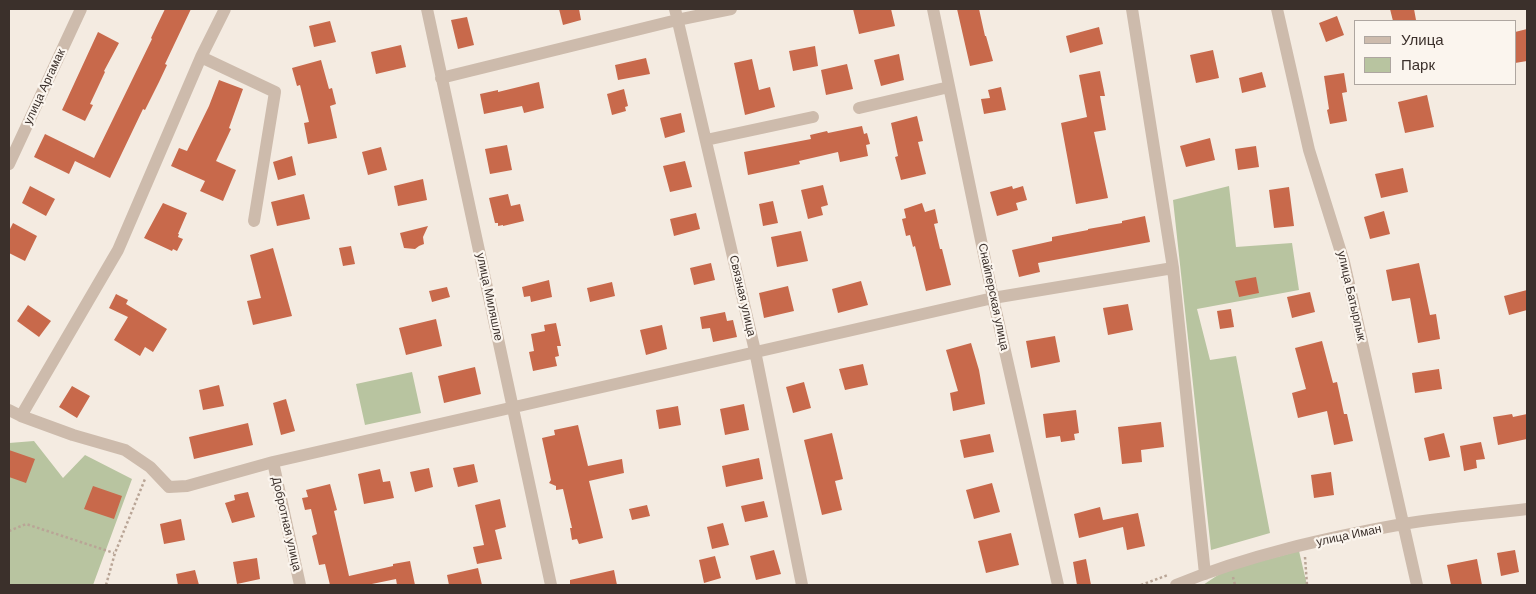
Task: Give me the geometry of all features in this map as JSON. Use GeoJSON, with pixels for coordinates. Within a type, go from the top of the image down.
{"type":"FeatureCollection","features":[{"type":"Feature","properties":{"kind":"street","name":"улица Аргамак"},"geometry":{"type":"LineString","coordinates":[[9,164],[81,9]]}},
{"type":"Feature","properties":{"kind":"street"},"geometry":{"type":"LineString","coordinates":[[22,416],[118,250],[201,57],[225,9]]}},
{"type":"Feature","properties":{"kind":"street","name":"улица Миляшле"},"geometry":{"type":"LineString","coordinates":[[427,9],[551,585]]}},
{"type":"Feature","properties":{"kind":"street"},"geometry":{"type":"LineString","coordinates":[[441,78],[676,14],[731,9]]}},
{"type":"Feature","properties":{"kind":"street","name":"Снайперская улица"},"geometry":{"type":"LineString","coordinates":[[933,9],[993,298],[1058,585]]}},
{"type":"Feature","properties":{"kind":"street"},"geometry":{"type":"LineString","coordinates":[[1132,9],[1173,268],[1199,579]]}},
{"type":"Feature","properties":{"kind":"street","name":"улица Батырлык"},"geometry":{"type":"LineString","coordinates":[[1277,9],[1309,150],[1344,262],[1417,585]]}},
{"type":"Feature","properties":{"kind":"street","name":"Связная улица"},"geometry":{"type":"LineString","coordinates":[[676,14],[756,352],[802,585]]}},
{"type":"Feature","properties":{"kind":"street"},"geometry":{"type":"LineString","coordinates":[[201,57],[275,92],[254,221]]}},
{"type":"Feature","properties":{"kind":"street"},"geometry":{"type":"LineString","coordinates":[[859,108],[949,88]]}},
{"type":"Feature","properties":{"kind":"street"},"geometry":{"type":"LineString","coordinates":[[706,140],[813,117]]}},
{"type":"Feature","properties":{"kind":"street"},"geometry":{"type":"LineString","coordinates":[[9,410],[73,435],[126,450],[150,467],[169,487],[188,486],[273,462],[993,298],[1173,268]]}},
{"type":"Feature","properties":{"kind":"street","name":"Добротная улица"},"geometry":{"type":"LineString","coordinates":[[273,462],[300,585]]}},
{"type":"Feature","properties":{"kind":"street","name":"улица Иман"},"geometry":{"type":"LineString","coordinates":[[1176,585],[1199,579],[1266,554],[1304,545],[1404,524],[1527,509]]}},
{"type":"Feature","properties":{"kind":"path"},"geometry":{"type":"LineString","coordinates":[[106,585],[115,553],[150,467]]}},
{"type":"Feature","properties":{"kind":"path"},"geometry":{"type":"LineString","coordinates":[[9,531],[26,524],[115,553]]}},
{"type":"Feature","properties":{"kind":"path"},"geometry":{"type":"LineString","coordinates":[[1304,545],[1307,585]]}},
{"type":"Feature","properties":{"kind":"green space"},"geometry":{"type":"Polygon","coordinates":[[[1229,186],[1236,247],[1292,243],[1299,290],[1197,309],[1210,360],[1236,356],[1270,533],[1211,550],[1173,200],[1229,186]]]}},
{"type":"Feature","properties":{"kind":"green space"},"geometry":{"type":"Polygon","coordinates":[[[412,372],[421,413],[365,425],[356,384],[412,372]]]}},
{"type":"Feature","properties":{"kind":"green space"},"geometry":{"type":"Polygon","coordinates":[[[34,441],[63,478],[85,455],[132,479],[93,585],[9,585],[9,443],[34,441]]]}},
{"type":"Feature","properties":{"kind":"green space"},"geometry":{"type":"Polygon","coordinates":[[[1299,551],[1307,585],[1203,585],[1224,571],[1299,551]]]}},
{"type":"Feature","properties":{"kind":"building"},"geometry":{"type":"Polygon","coordinates":[[[165,9],[191,9],[165,64],[167,65],[159,82],[145,110],[143,109],[110,178],[75,161],[69,174],[34,157],[45,134],[94,158],[165,9]]]}},
{"type":"Feature","properties":{"kind":"building"},"geometry":{"type":"Polygon","coordinates":[[[559,9],[579,9],[581,20],[563,25],[559,9]]]}},
{"type":"Feature","properties":{"kind":"building"},"geometry":{"type":"Polygon","coordinates":[[[853,9],[891,9],[895,26],[859,34],[853,9]]]}},
{"type":"Feature","properties":{"kind":"building"},"geometry":{"type":"Polygon","coordinates":[[[957,9],[979,9],[993,61],[970,66],[957,9]]]}},
{"type":"Feature","properties":{"kind":"building"},"geometry":{"type":"Polygon","coordinates":[[[1390,9],[1414,9],[1416,20],[1393,20],[1390,9]]]}},
{"type":"Feature","properties":{"kind":"building"},"geometry":{"type":"Polygon","coordinates":[[[1337,16],[1344,35],[1326,42],[1319,23],[1337,16]]]}},
{"type":"Feature","properties":{"kind":"building"},"geometry":{"type":"Polygon","coordinates":[[[467,17],[474,45],[458,49],[451,20],[467,17]]]}},
{"type":"Feature","properties":{"kind":"building"},"geometry":{"type":"Polygon","coordinates":[[[330,21],[336,42],[314,47],[309,26],[330,21]]]}},
{"type":"Feature","properties":{"kind":"building"},"geometry":{"type":"Polygon","coordinates":[[[1099,27],[1103,44],[1070,53],[1066,36],[1099,27]]]}},
{"type":"Feature","properties":{"kind":"building"},"geometry":{"type":"Polygon","coordinates":[[[1527,29],[1527,61],[1516,63],[1516,32],[1527,29]]]}},
{"type":"Feature","properties":{"kind":"building"},"geometry":{"type":"Polygon","coordinates":[[[98,32],[119,43],[104,71],[90,104],[93,105],[85,121],[62,110],[98,32]]]}},
{"type":"Feature","properties":{"kind":"building"},"geometry":{"type":"Polygon","coordinates":[[[401,45],[406,67],[376,74],[371,52],[401,45]]]}},
{"type":"Feature","properties":{"kind":"building"},"geometry":{"type":"Polygon","coordinates":[[[815,46],[818,66],[793,71],[789,51],[815,46]]]}},
{"type":"Feature","properties":{"kind":"building"},"geometry":{"type":"Polygon","coordinates":[[[1213,50],[1219,78],[1196,83],[1190,55],[1213,50]]]}},
{"type":"Feature","properties":{"kind":"building"},"geometry":{"type":"Polygon","coordinates":[[[899,54],[904,80],[881,86],[874,60],[899,54]]]}},
{"type":"Feature","properties":{"kind":"building"},"geometry":{"type":"Polygon","coordinates":[[[646,58],[650,74],[618,80],[615,65],[646,58]]]}},
{"type":"Feature","properties":{"kind":"building"},"geometry":{"type":"Polygon","coordinates":[[[752,59],[759,90],[770,87],[775,107],[745,115],[734,63],[752,59]]]}},
{"type":"Feature","properties":{"kind":"building"},"geometry":{"type":"Polygon","coordinates":[[[321,60],[329,89],[332,88],[336,104],[330,106],[337,138],[308,144],[304,123],[309,122],[300,85],[297,86],[292,68],[321,60]]]}},
{"type":"Feature","properties":{"kind":"building"},"geometry":{"type":"Polygon","coordinates":[[[847,64],[853,89],[826,95],[821,70],[847,64]]]}},
{"type":"Feature","properties":{"kind":"building"},"geometry":{"type":"Polygon","coordinates":[[[1100,71],[1105,96],[1100,96],[1106,130],[1094,132],[1108,198],[1076,204],[1061,123],[1087,117],[1079,75],[1100,71]]]}},
{"type":"Feature","properties":{"kind":"building"},"geometry":{"type":"Polygon","coordinates":[[[1262,72],[1266,87],[1242,93],[1239,78],[1262,72]]]}},
{"type":"Feature","properties":{"kind":"building"},"geometry":{"type":"Polygon","coordinates":[[[1344,73],[1347,92],[1342,93],[1347,121],[1330,124],[1324,76],[1344,73]]]}},
{"type":"Feature","properties":{"kind":"building"},"geometry":{"type":"Polygon","coordinates":[[[219,80],[243,89],[229,128],[231,129],[216,161],[236,170],[223,201],[200,191],[205,181],[171,166],[179,148],[187,151],[209,106],[219,80]]]}},
{"type":"Feature","properties":{"kind":"building"},"geometry":{"type":"Polygon","coordinates":[[[539,82],[544,108],[524,113],[522,106],[484,114],[480,94],[498,90],[498,92],[539,82]]]}},
{"type":"Feature","properties":{"kind":"building"},"geometry":{"type":"Polygon","coordinates":[[[1001,87],[1006,110],[984,114],[981,99],[990,98],[988,90],[1001,87]]]}},
{"type":"Feature","properties":{"kind":"building"},"geometry":{"type":"Polygon","coordinates":[[[624,89],[628,106],[625,107],[626,111],[612,115],[607,94],[624,89]]]}},
{"type":"Feature","properties":{"kind":"building"},"geometry":{"type":"Polygon","coordinates":[[[1427,95],[1434,127],[1405,133],[1398,102],[1427,95]]]}},
{"type":"Feature","properties":{"kind":"building"},"geometry":{"type":"Polygon","coordinates":[[[681,113],[685,132],[665,138],[660,118],[681,113]]]}},
{"type":"Feature","properties":{"kind":"building"},"geometry":{"type":"Polygon","coordinates":[[[917,116],[923,141],[918,142],[926,174],[901,180],[895,157],[898,156],[891,123],[917,116]]]}},
{"type":"Feature","properties":{"kind":"building"},"geometry":{"type":"Polygon","coordinates":[[[862,126],[864,134],[867,133],[870,144],[866,145],[868,156],[840,162],[838,152],[799,161],[800,164],[748,175],[744,152],[811,139],[810,135],[827,131],[828,133],[862,126]]]}},
{"type":"Feature","properties":{"kind":"building"},"geometry":{"type":"Polygon","coordinates":[[[1210,138],[1215,160],[1186,167],[1180,146],[1210,138]]]}},
{"type":"Feature","properties":{"kind":"building"},"geometry":{"type":"Polygon","coordinates":[[[507,145],[512,170],[490,174],[485,149],[507,145]]]}},
{"type":"Feature","properties":{"kind":"building"},"geometry":{"type":"Polygon","coordinates":[[[1256,146],[1259,167],[1238,170],[1235,149],[1256,146]]]}},
{"type":"Feature","properties":{"kind":"building"},"geometry":{"type":"Polygon","coordinates":[[[381,147],[387,170],[368,175],[362,152],[381,147]]]}},
{"type":"Feature","properties":{"kind":"building"},"geometry":{"type":"Polygon","coordinates":[[[292,156],[296,175],[278,180],[273,162],[292,156]]]}},
{"type":"Feature","properties":{"kind":"building"},"geometry":{"type":"Polygon","coordinates":[[[685,161],[692,187],[670,192],[663,166],[685,161]]]}},
{"type":"Feature","properties":{"kind":"building"},"geometry":{"type":"Polygon","coordinates":[[[1403,168],[1408,192],[1381,198],[1375,174],[1403,168]]]}},
{"type":"Feature","properties":{"kind":"building"},"geometry":{"type":"Polygon","coordinates":[[[423,179],[427,200],[398,206],[394,186],[423,179]]]}},
{"type":"Feature","properties":{"kind":"building"},"geometry":{"type":"Polygon","coordinates":[[[823,185],[828,205],[821,207],[823,215],[808,219],[801,190],[823,185]]]}},
{"type":"Feature","properties":{"kind":"building"},"geometry":{"type":"Polygon","coordinates":[[[30,186],[55,199],[46,216],[22,203],[30,186]]]}},
{"type":"Feature","properties":{"kind":"building"},"geometry":{"type":"Polygon","coordinates":[[[1012,186],[1013,189],[1023,186],[1027,200],[1016,203],[1018,210],[997,216],[990,192],[1012,186]]]}},
{"type":"Feature","properties":{"kind":"building"},"geometry":{"type":"Polygon","coordinates":[[[1289,187],[1294,226],[1274,228],[1269,190],[1289,187]]]}},
{"type":"Feature","properties":{"kind":"building"},"geometry":{"type":"Polygon","coordinates":[[[304,194],[310,219],[277,226],[271,202],[304,194]]]}},
{"type":"Feature","properties":{"kind":"building"},"geometry":{"type":"Polygon","coordinates":[[[508,194],[511,206],[520,204],[524,221],[498,226],[498,223],[495,223],[489,198],[508,194]]]}},
{"type":"Feature","properties":{"kind":"building"},"geometry":{"type":"Polygon","coordinates":[[[773,201],[778,223],[763,226],[759,204],[773,201]]]}},
{"type":"Feature","properties":{"kind":"building"},"geometry":{"type":"Polygon","coordinates":[[[163,203],[187,213],[178,234],[178,237],[183,239],[177,251],[173,249],[172,251],[144,238],[163,203]]]}},
{"type":"Feature","properties":{"kind":"building"},"geometry":{"type":"Polygon","coordinates":[[[922,203],[925,212],[935,209],[938,223],[934,224],[951,285],[926,291],[915,246],[913,247],[910,235],[906,236],[902,219],[906,218],[904,209],[922,203]]]}},
{"type":"Feature","properties":{"kind":"building"},"geometry":{"type":"Polygon","coordinates":[[[1384,211],[1390,234],[1370,239],[1364,217],[1384,211]]]}},
{"type":"Feature","properties":{"kind":"building"},"geometry":{"type":"Polygon","coordinates":[[[696,213],[700,229],[674,236],[670,219],[696,213]]]}},
{"type":"Feature","properties":{"kind":"building"},"geometry":{"type":"Polygon","coordinates":[[[1145,216],[1150,242],[1038,263],[1040,272],[1019,277],[1012,250],[1052,241],[1052,237],[1122,223],[1122,221],[1145,216]]]}},
{"type":"Feature","properties":{"kind":"building"},"geometry":{"type":"Polygon","coordinates":[[[13,223],[37,236],[25,261],[9,253],[9,231],[13,223]]]}},
{"type":"Feature","properties":{"kind":"building"},"geometry":{"type":"Polygon","coordinates":[[[428,226],[423,237],[424,244],[415,249],[404,248],[400,233],[428,226]]]}},
{"type":"Feature","properties":{"kind":"building"},"geometry":{"type":"Polygon","coordinates":[[[801,231],[808,261],[777,267],[771,237],[801,231]]]}},
{"type":"Feature","properties":{"kind":"building"},"geometry":{"type":"Polygon","coordinates":[[[351,246],[355,264],[343,266],[339,248],[351,246]]]}},
{"type":"Feature","properties":{"kind":"building"},"geometry":{"type":"Polygon","coordinates":[[[273,248],[292,316],[253,325],[247,301],[261,298],[250,255],[273,248]]]}},
{"type":"Feature","properties":{"kind":"building"},"geometry":{"type":"Polygon","coordinates":[[[711,263],[715,280],[694,285],[690,268],[711,263]]]}},
{"type":"Feature","properties":{"kind":"building"},"geometry":{"type":"Polygon","coordinates":[[[1419,263],[1430,315],[1436,314],[1440,339],[1418,343],[1410,298],[1392,301],[1386,270],[1419,263]]]}},
{"type":"Feature","properties":{"kind":"building"},"geometry":{"type":"Polygon","coordinates":[[[1256,277],[1259,293],[1239,297],[1235,281],[1256,277]]]}},
{"type":"Feature","properties":{"kind":"building"},"geometry":{"type":"Polygon","coordinates":[[[549,280],[552,297],[531,302],[530,296],[524,297],[522,287],[549,280]]]}},
{"type":"Feature","properties":{"kind":"building"},"geometry":{"type":"Polygon","coordinates":[[[861,281],[868,305],[838,313],[832,289],[861,281]]]}},
{"type":"Feature","properties":{"kind":"building"},"geometry":{"type":"Polygon","coordinates":[[[612,282],[615,296],[590,302],[587,288],[612,282]]]}},
{"type":"Feature","properties":{"kind":"building"},"geometry":{"type":"Polygon","coordinates":[[[788,286],[794,311],[764,318],[759,293],[788,286]]]}},
{"type":"Feature","properties":{"kind":"building"},"geometry":{"type":"Polygon","coordinates":[[[447,287],[450,297],[432,302],[429,291],[447,287]]]}},
{"type":"Feature","properties":{"kind":"building"},"geometry":{"type":"Polygon","coordinates":[[[1527,290],[1527,310],[1509,315],[1504,296],[1527,290]]]}},
{"type":"Feature","properties":{"kind":"building"},"geometry":{"type":"Polygon","coordinates":[[[1310,292],[1315,312],[1292,318],[1287,297],[1310,292]]]}},
{"type":"Feature","properties":{"kind":"building"},"geometry":{"type":"Polygon","coordinates":[[[116,294],[128,300],[126,304],[167,329],[153,352],[145,347],[140,356],[114,340],[128,317],[109,308],[116,294]]]}},
{"type":"Feature","properties":{"kind":"building"},"geometry":{"type":"Polygon","coordinates":[[[1128,304],[1133,330],[1108,335],[1103,308],[1128,304]]]}},
{"type":"Feature","properties":{"kind":"building"},"geometry":{"type":"Polygon","coordinates":[[[28,305],[51,321],[39,337],[17,321],[28,305]]]}},
{"type":"Feature","properties":{"kind":"building"},"geometry":{"type":"Polygon","coordinates":[[[1231,309],[1234,327],[1220,329],[1217,311],[1231,309]]]}},
{"type":"Feature","properties":{"kind":"building"},"geometry":{"type":"Polygon","coordinates":[[[725,312],[727,321],[733,320],[737,337],[713,342],[710,328],[702,329],[700,317],[725,312]]]}},
{"type":"Feature","properties":{"kind":"building"},"geometry":{"type":"Polygon","coordinates":[[[436,319],[442,346],[406,355],[399,328],[436,319]]]}},
{"type":"Feature","properties":{"kind":"building"},"geometry":{"type":"Polygon","coordinates":[[[556,323],[561,346],[557,346],[559,356],[555,357],[557,366],[533,371],[529,352],[534,351],[531,334],[545,331],[544,325],[556,323]]]}},
{"type":"Feature","properties":{"kind":"building"},"geometry":{"type":"Polygon","coordinates":[[[662,325],[667,349],[646,355],[640,330],[662,325]]]}},
{"type":"Feature","properties":{"kind":"building"},"geometry":{"type":"Polygon","coordinates":[[[1055,336],[1060,362],[1031,368],[1026,341],[1055,336]]]}},
{"type":"Feature","properties":{"kind":"building"},"geometry":{"type":"Polygon","coordinates":[[[1322,341],[1333,383],[1337,382],[1344,414],[1347,414],[1353,441],[1334,445],[1327,411],[1298,418],[1292,393],[1306,389],[1295,348],[1322,341]]]}},
{"type":"Feature","properties":{"kind":"building"},"geometry":{"type":"Polygon","coordinates":[[[971,343],[979,370],[985,404],[953,411],[950,393],[958,391],[946,350],[971,343]]]}},
{"type":"Feature","properties":{"kind":"building"},"geometry":{"type":"Polygon","coordinates":[[[863,364],[868,385],[845,390],[839,369],[863,364]]]}},
{"type":"Feature","properties":{"kind":"building"},"geometry":{"type":"Polygon","coordinates":[[[475,367],[481,394],[444,403],[438,376],[475,367]]]}},
{"type":"Feature","properties":{"kind":"building"},"geometry":{"type":"Polygon","coordinates":[[[1439,369],[1442,389],[1415,393],[1412,373],[1439,369]]]}},
{"type":"Feature","properties":{"kind":"building"},"geometry":{"type":"Polygon","coordinates":[[[804,382],[811,408],[793,413],[786,387],[804,382]]]}},
{"type":"Feature","properties":{"kind":"building"},"geometry":{"type":"Polygon","coordinates":[[[219,385],[224,406],[203,410],[199,390],[219,385]]]}},
{"type":"Feature","properties":{"kind":"building"},"geometry":{"type":"Polygon","coordinates":[[[72,386],[90,396],[77,418],[59,407],[72,386]]]}},
{"type":"Feature","properties":{"kind":"building"},"geometry":{"type":"Polygon","coordinates":[[[286,399],[295,431],[281,435],[273,403],[286,399]]]}},
{"type":"Feature","properties":{"kind":"building"},"geometry":{"type":"Polygon","coordinates":[[[744,404],[749,430],[725,435],[720,409],[744,404]]]}},
{"type":"Feature","properties":{"kind":"building"},"geometry":{"type":"Polygon","coordinates":[[[678,406],[681,425],[659,429],[656,410],[678,406]]]}},
{"type":"Feature","properties":{"kind":"building"},"geometry":{"type":"Polygon","coordinates":[[[1076,410],[1079,433],[1074,434],[1075,440],[1061,442],[1060,436],[1046,438],[1043,414],[1076,410]]]}},
{"type":"Feature","properties":{"kind":"building"},"geometry":{"type":"Polygon","coordinates":[[[1512,414],[1513,417],[1527,414],[1527,439],[1498,445],[1493,417],[1512,414]]]}},
{"type":"Feature","properties":{"kind":"building"},"geometry":{"type":"Polygon","coordinates":[[[1161,422],[1164,447],[1141,450],[1142,462],[1122,464],[1118,427],[1161,422]]]}},
{"type":"Feature","properties":{"kind":"building"},"geometry":{"type":"Polygon","coordinates":[[[248,423],[253,445],[194,459],[189,437],[248,423]]]}},
{"type":"Feature","properties":{"kind":"building"},"geometry":{"type":"Polygon","coordinates":[[[578,425],[588,466],[622,459],[624,473],[589,481],[603,538],[579,544],[577,539],[572,540],[570,528],[572,528],[563,489],[556,490],[556,486],[549,483],[551,480],[542,438],[555,435],[554,430],[578,425]]]}},
{"type":"Feature","properties":{"kind":"building"},"geometry":{"type":"Polygon","coordinates":[[[832,433],[843,479],[835,481],[842,510],[822,515],[804,440],[832,433]]]}},
{"type":"Feature","properties":{"kind":"building"},"geometry":{"type":"Polygon","coordinates":[[[1444,433],[1450,457],[1429,461],[1424,438],[1444,433]]]}},
{"type":"Feature","properties":{"kind":"building"},"geometry":{"type":"Polygon","coordinates":[[[990,434],[994,452],[964,458],[960,440],[990,434]]]}},
{"type":"Feature","properties":{"kind":"building"},"geometry":{"type":"Polygon","coordinates":[[[1481,442],[1485,459],[1476,460],[1477,468],[1464,471],[1460,446],[1481,442]]]}},
{"type":"Feature","properties":{"kind":"building"},"geometry":{"type":"Polygon","coordinates":[[[9,450],[35,459],[26,483],[9,477],[9,450]]]}},
{"type":"Feature","properties":{"kind":"building"},"geometry":{"type":"Polygon","coordinates":[[[759,458],[763,479],[726,487],[722,466],[759,458]]]}},
{"type":"Feature","properties":{"kind":"building"},"geometry":{"type":"Polygon","coordinates":[[[474,464],[478,482],[458,487],[453,468],[474,464]]]}},
{"type":"Feature","properties":{"kind":"building"},"geometry":{"type":"Polygon","coordinates":[[[429,468],[433,487],[415,492],[410,472],[429,468]]]}},
{"type":"Feature","properties":{"kind":"building"},"geometry":{"type":"Polygon","coordinates":[[[380,469],[383,482],[390,481],[394,498],[364,504],[358,474],[380,469]]]}},
{"type":"Feature","properties":{"kind":"building"},"geometry":{"type":"Polygon","coordinates":[[[1331,472],[1334,495],[1314,498],[1311,475],[1331,472]]]}},
{"type":"Feature","properties":{"kind":"building"},"geometry":{"type":"Polygon","coordinates":[[[992,483],[1000,512],[974,519],[966,490],[992,483]]]}},
{"type":"Feature","properties":{"kind":"building"},"geometry":{"type":"Polygon","coordinates":[[[330,484],[337,510],[334,511],[349,576],[410,561],[415,585],[397,585],[396,579],[367,585],[330,585],[325,564],[319,565],[312,536],[317,534],[311,509],[305,510],[302,498],[308,497],[306,490],[330,484]]]}},
{"type":"Feature","properties":{"kind":"building"},"geometry":{"type":"Polygon","coordinates":[[[93,486],[122,496],[114,519],[84,509],[93,486]]]}},
{"type":"Feature","properties":{"kind":"building"},"geometry":{"type":"Polygon","coordinates":[[[248,492],[255,517],[232,523],[225,503],[235,500],[234,495],[248,492]]]}},
{"type":"Feature","properties":{"kind":"building"},"geometry":{"type":"Polygon","coordinates":[[[500,499],[506,527],[495,530],[502,559],[477,564],[473,547],[484,545],[475,505],[500,499]]]}},
{"type":"Feature","properties":{"kind":"building"},"geometry":{"type":"Polygon","coordinates":[[[764,501],[768,517],[745,522],[741,506],[764,501]]]}},
{"type":"Feature","properties":{"kind":"building"},"geometry":{"type":"Polygon","coordinates":[[[647,505],[650,516],[632,520],[629,509],[647,505]]]}},
{"type":"Feature","properties":{"kind":"building"},"geometry":{"type":"Polygon","coordinates":[[[1100,507],[1103,520],[1138,513],[1145,546],[1127,550],[1123,527],[1079,538],[1074,514],[1100,507]]]}},
{"type":"Feature","properties":{"kind":"building"},"geometry":{"type":"Polygon","coordinates":[[[181,519],[185,540],[164,544],[160,524],[181,519]]]}},
{"type":"Feature","properties":{"kind":"building"},"geometry":{"type":"Polygon","coordinates":[[[723,523],[729,545],[712,549],[707,527],[723,523]]]}},
{"type":"Feature","properties":{"kind":"building"},"geometry":{"type":"Polygon","coordinates":[[[1011,533],[1019,565],[986,573],[978,541],[1011,533]]]}},
{"type":"Feature","properties":{"kind":"building"},"geometry":{"type":"Polygon","coordinates":[[[774,550],[781,574],[756,580],[750,556],[774,550]]]}},
{"type":"Feature","properties":{"kind":"building"},"geometry":{"type":"Polygon","coordinates":[[[1515,550],[1519,572],[1501,576],[1497,553],[1515,550]]]}},
{"type":"Feature","properties":{"kind":"building"},"geometry":{"type":"Polygon","coordinates":[[[715,556],[721,578],[704,583],[699,560],[715,556]]]}},
{"type":"Feature","properties":{"kind":"building"},"geometry":{"type":"Polygon","coordinates":[[[257,558],[260,579],[237,584],[233,562],[257,558]]]}},
{"type":"Feature","properties":{"kind":"building"},"geometry":{"type":"Polygon","coordinates":[[[1086,559],[1091,585],[1077,585],[1073,562],[1086,559]]]}},
{"type":"Feature","properties":{"kind":"building"},"geometry":{"type":"Polygon","coordinates":[[[1477,559],[1482,585],[1451,585],[1447,565],[1477,559]]]}},
{"type":"Feature","properties":{"kind":"building"},"geometry":{"type":"Polygon","coordinates":[[[478,568],[482,585],[449,585],[447,575],[478,568]]]}},
{"type":"Feature","properties":{"kind":"building"},"geometry":{"type":"Polygon","coordinates":[[[195,570],[199,585],[178,585],[176,574],[195,570]]]}},
{"type":"Feature","properties":{"kind":"building"},"geometry":{"type":"Polygon","coordinates":[[[614,570],[617,585],[570,585],[570,580],[614,570]]]}}]}
